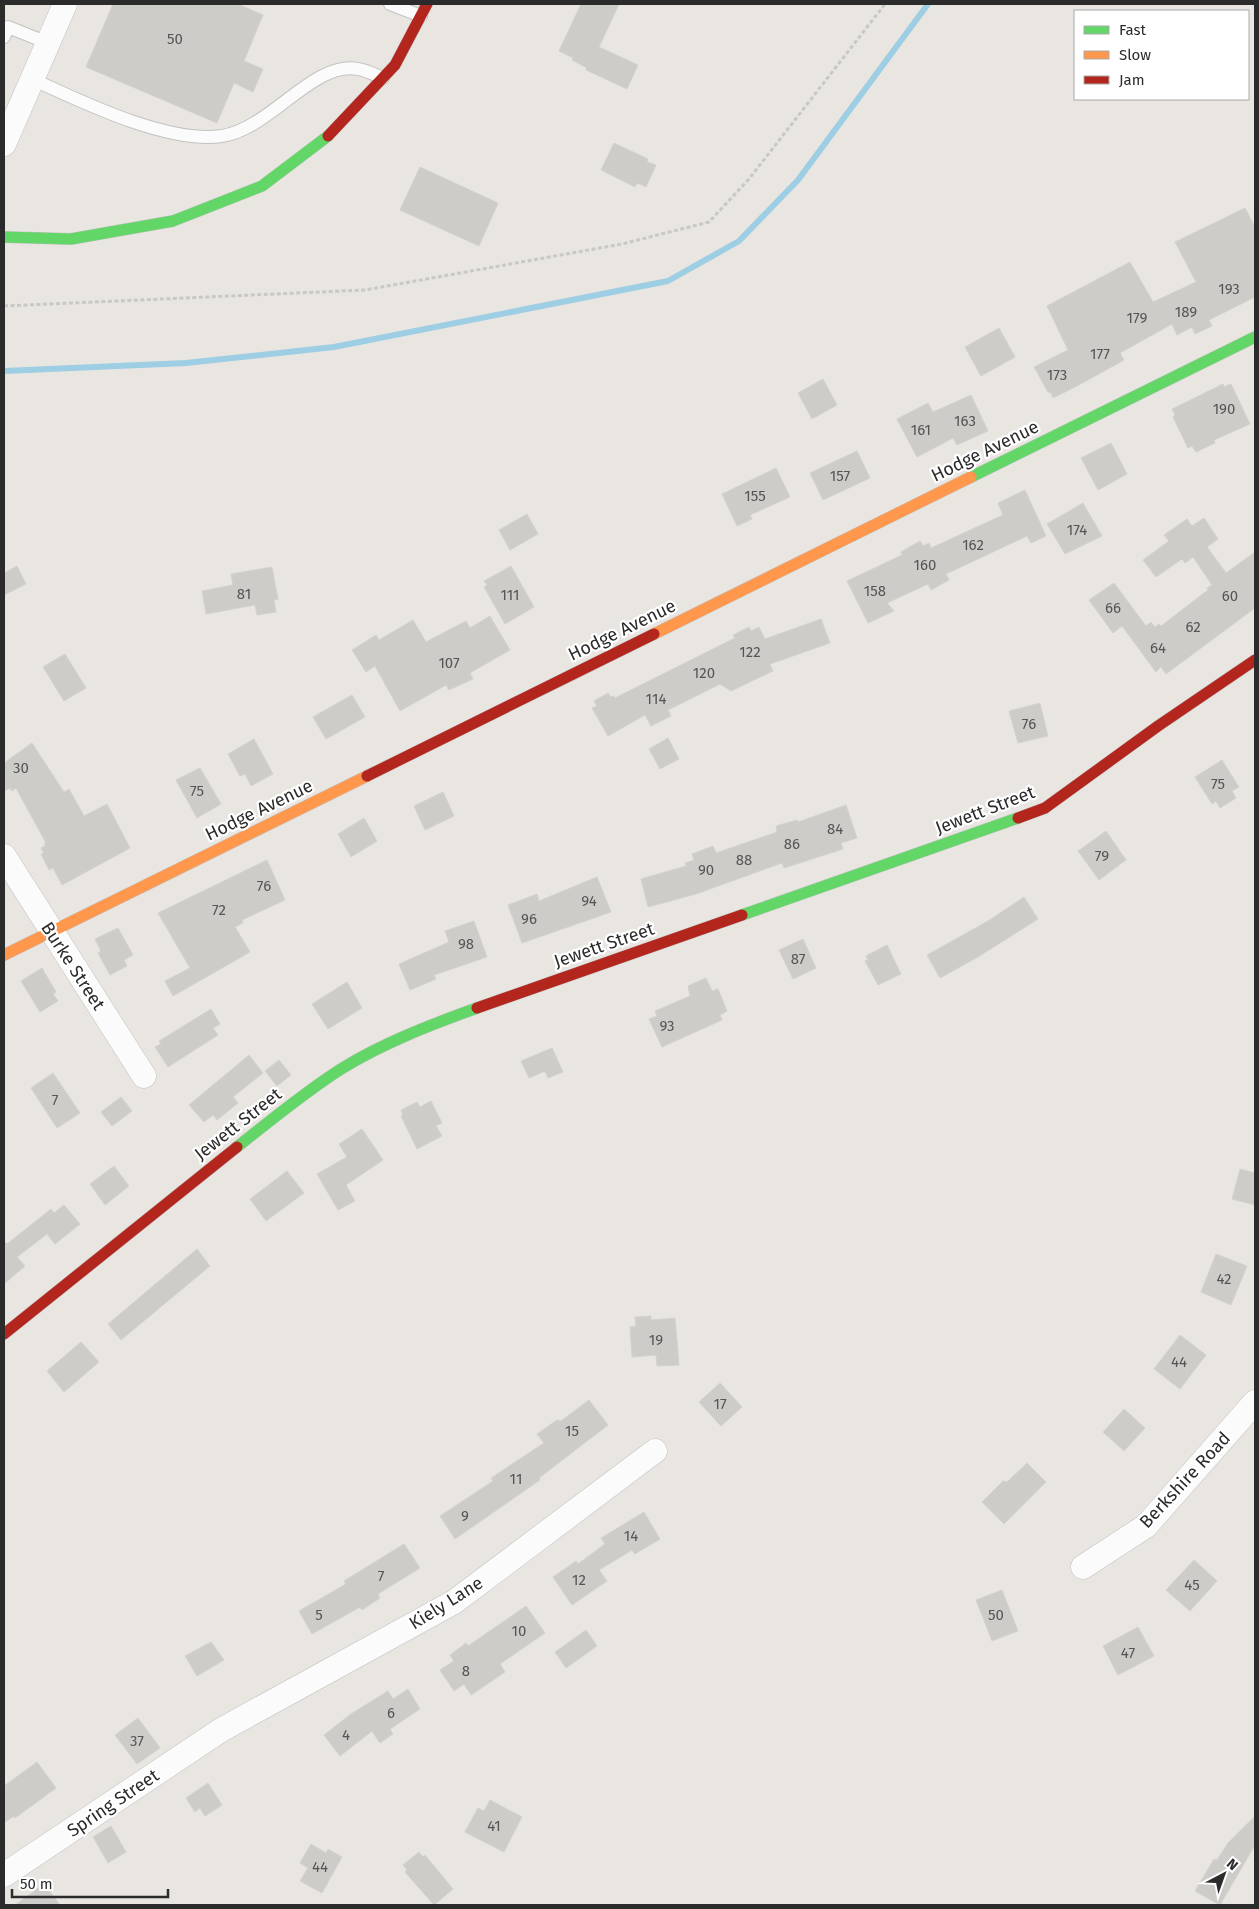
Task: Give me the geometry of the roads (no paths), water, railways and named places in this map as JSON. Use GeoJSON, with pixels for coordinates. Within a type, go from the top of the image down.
{"type":"FeatureCollection","features":[{"type":"Feature","properties":{"kind":"street"},"geometry":{"type":"LineString","coordinates":[[7,129],[32,79],[65,4]]}},
{"type":"Feature","properties":{"kind":"street"},"geometry":{"type":"LineString","coordinates":[[4,237],[71,239],[173,221],[262,186],[335,131],[396,65],[427,4]]}},
{"type":"Feature","properties":{"kind":"street","name":"Hodge Avenue"},"geometry":{"type":"LineString","coordinates":[[4,955],[1255,337]]}},
{"type":"Feature","properties":{"kind":"street","name":"Jewett Street"},"geometry":{"type":"LineString","coordinates":[[4,1334],[288,1107],[342,1069],[398,1039],[458,1015],[1045,808],[1158,726],[1255,660]]}},
{"type":"Feature","properties":{"kind":"street","name":"Burke Street"},"geometry":{"type":"LineString","coordinates":[[4,856],[144,1076]]}},
{"type":"Feature","properties":{"kind":"street","name":"Berkshire Road"},"geometry":{"type":"LineString","coordinates":[[1083,1566],[1146,1526],[1255,1402]]}},
{"type":"Feature","properties":{"kind":"street","name":"Kiely Lane"},"geometry":{"type":"LineString","coordinates":[[222,1730],[454,1602],[655,1451]]}},
{"type":"Feature","properties":{"kind":"street","name":"Spring Street"},"geometry":{"type":"LineString","coordinates":[[4,1875],[222,1730]]}},
{"type":"Feature","properties":{"kind":"lane"},"geometry":{"type":"LineString","coordinates":[[390,4],[421,16]]}},
{"type":"Feature","properties":{"kind":"lane"},"geometry":{"type":"LineString","coordinates":[[4,37],[8,27],[48,43]]}},
{"type":"Feature","properties":{"kind":"lane"},"geometry":{"type":"LineString","coordinates":[[32,79],[150,128],[190,137],[223,136],[255,125],[324,74],[340,68],[358,68],[383,78]]}},
{"type":"Feature","properties":{"kind":"waterway"},"geometry":{"type":"LineString","coordinates":[[4,371],[186,363],[334,347],[668,281],[739,241],[798,180],[928,4]]}}]}
